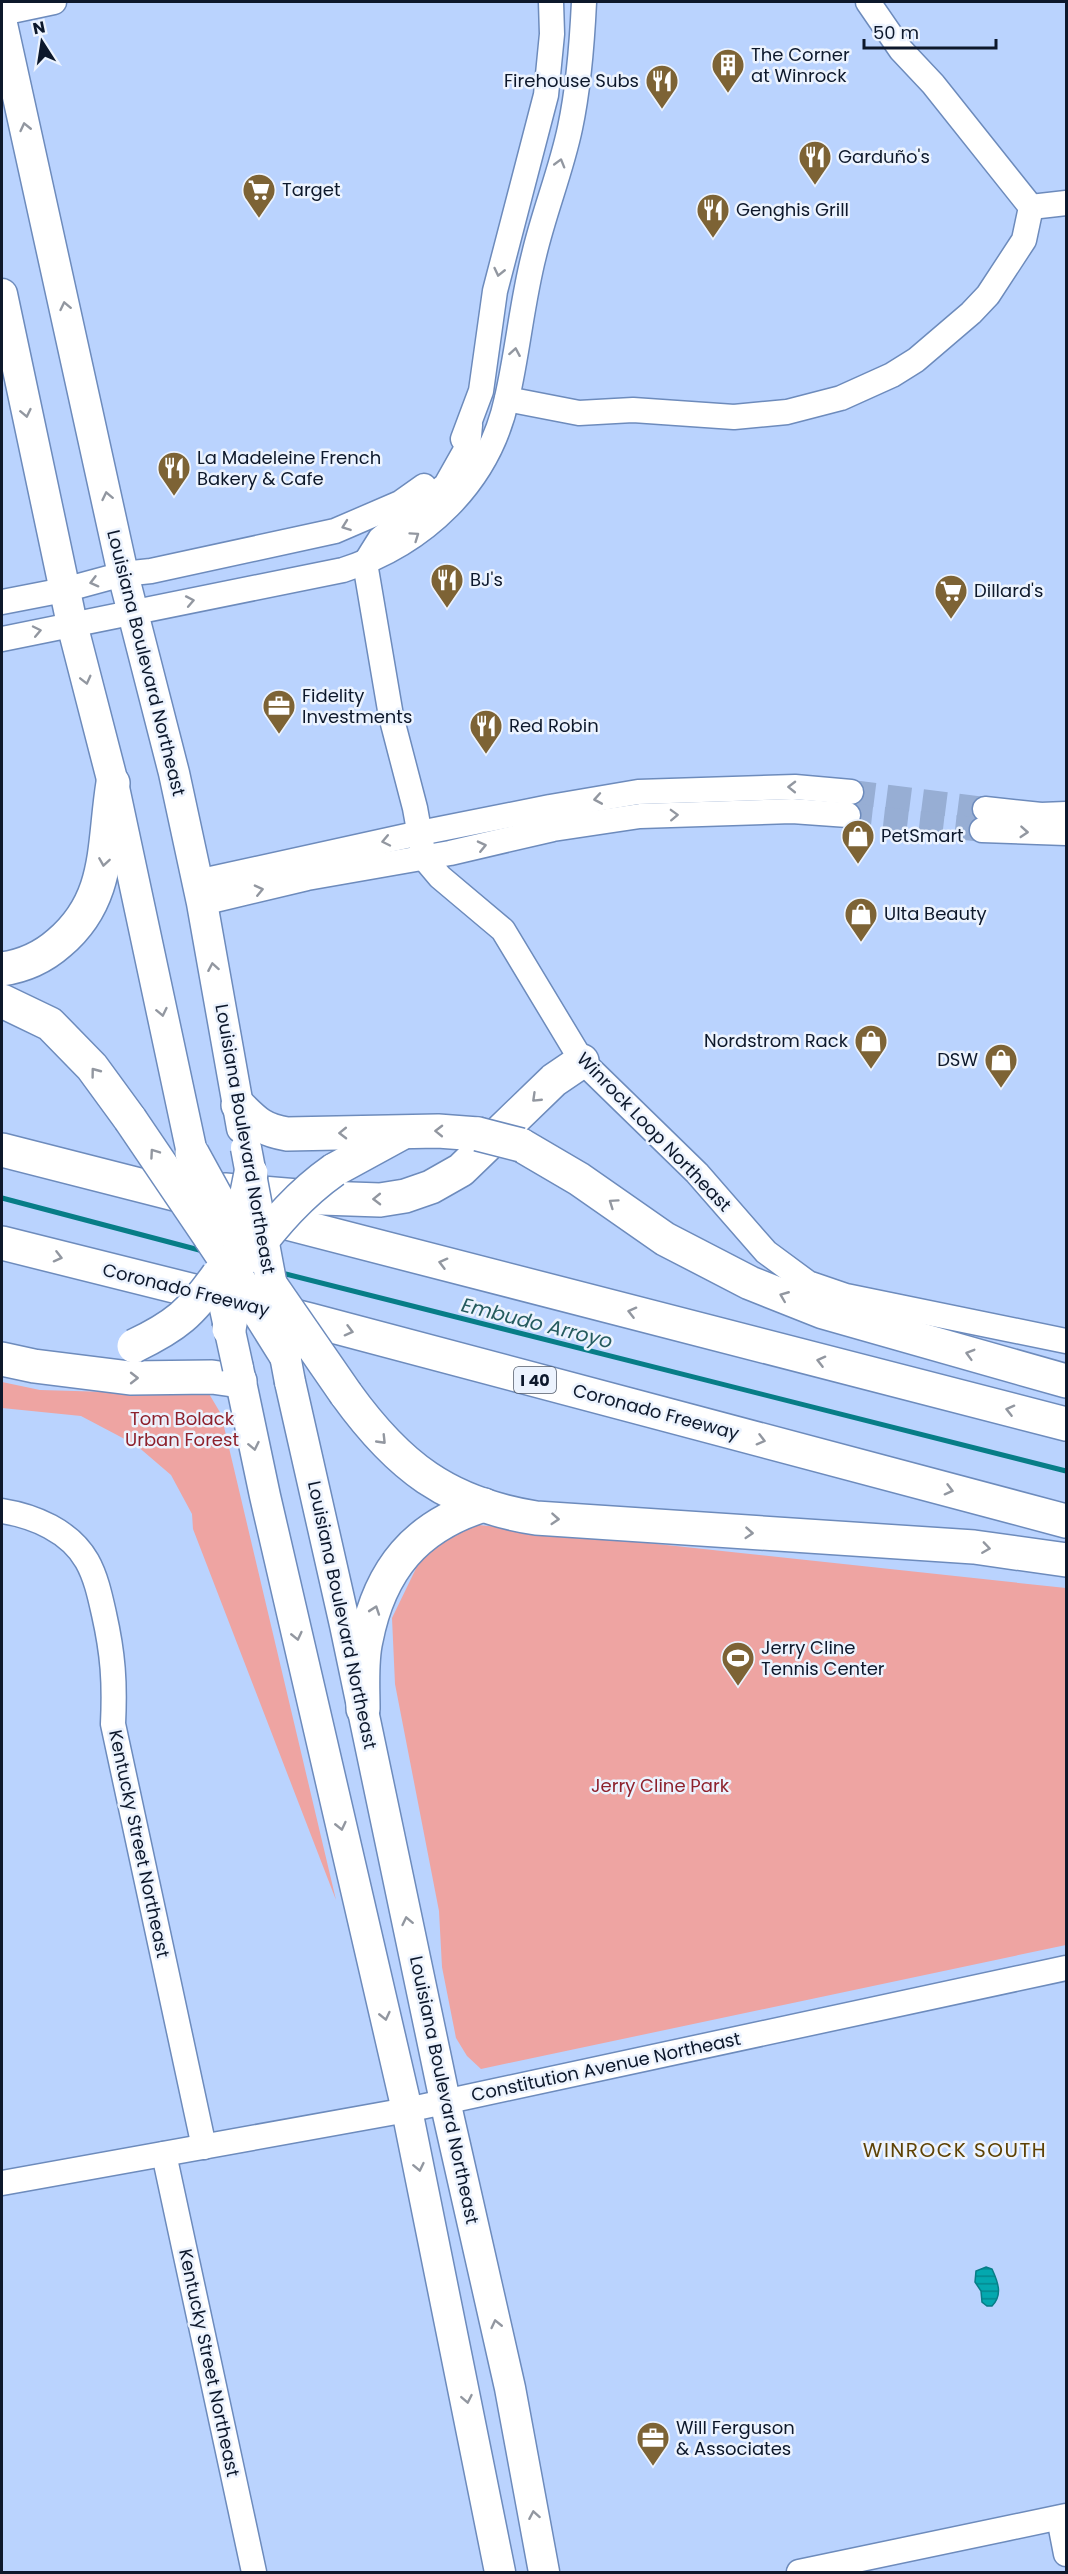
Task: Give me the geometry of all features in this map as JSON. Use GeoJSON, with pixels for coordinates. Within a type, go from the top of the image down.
{"type":"FeatureCollection","features":[{"type":"Feature","properties":{"kind":"highway"},"geometry":{"type":"LineString","coordinates":[[2,969],[17,967],[47,954],[84,918],[102,877],[113,783]]}},
{"type":"Feature","properties":{"kind":"highway"},"geometry":{"type":"LineString","coordinates":[[2,1001],[50,1024],[92,1067],[235,1255],[272,1287],[375,1432],[412,1468],[436,1485],[506,1513],[536,1518],[974,1547],[1066,1560]]}},
{"type":"Feature","properties":{"kind":"highway"},"geometry":{"type":"LineString","coordinates":[[126,1181],[322,1198],[380,1200],[405,1196],[431,1187],[461,1170],[554,1080],[582,1061]]}},
{"type":"Feature","properties":{"kind":"highway"},"geometry":{"type":"LineString","coordinates":[[238,1105],[259,1126],[287,1134],[438,1131],[477,1134],[521,1145],[579,1179],[665,1239],[750,1283],[823,1312],[1066,1381]]}},
{"type":"Feature","properties":{"kind":"highway"},"geometry":{"type":"LineString","coordinates":[[55,1367],[134,1346],[166,1331],[196,1305],[235,1255],[306,1190],[334,1170],[401,1133]]}},
{"type":"Feature","properties":{"kind":"highway"},"geometry":{"type":"LineString","coordinates":[[190,1144],[235,1255],[287,1368]]}},
{"type":"Feature","properties":{"kind":"highway"},"geometry":{"type":"LineString","coordinates":[[2,1150],[1066,1424]]}},
{"type":"Feature","properties":{"kind":"highway"},"geometry":{"type":"LineString","coordinates":[[229,1329],[235,1255],[249,1161]]}},
{"type":"Feature","properties":{"kind":"highway","name":"Coronado Freeway"},"geometry":{"type":"LineString","coordinates":[[2,1243],[310,1320],[1066,1521]]}},
{"type":"Feature","properties":{"kind":"highway"},"geometry":{"type":"LineString","coordinates":[[2,1359],[34,1366],[130,1378],[239,1375]]}},
{"type":"Feature","properties":{"kind":"highway"},"geometry":{"type":"LineString","coordinates":[[363,1709],[365,1641],[376,1606],[393,1569],[404,1553],[430,1529],[461,1512],[484,1505]]}},
{"type":"Feature","properties":{"kind":"main road","name":"Louisiana Boulevard Northeast"},"geometry":{"type":"LineString","coordinates":[[2,24],[123,574],[174,773],[249,1161]]}},
{"type":"Feature","properties":{"kind":"main road"},"geometry":{"type":"LineString","coordinates":[[2,294],[10,382],[113,783],[190,1144]]}},
{"type":"Feature","properties":{"kind":"main road","name":"Louisiana Boulevard Northeast"},"geometry":{"type":"LineString","coordinates":[[272,1287],[287,1368],[363,1709],[445,2101],[510,2388],[544,2572]]}},
{"type":"Feature","properties":{"kind":"main road"},"geometry":{"type":"LineString","coordinates":[[229,1329],[265,1496],[407,2109],[500,2572]]}},
{"type":"Feature","properties":{"kind":"street"},"geometry":{"type":"LineString","coordinates":[[2,13],[54,2]]}},
{"type":"Feature","properties":{"kind":"street"},"geometry":{"type":"LineString","coordinates":[[2,602],[64,590],[123,574],[151,571],[313,537],[368,518],[400,503],[438,474],[451,458],[470,425],[481,391],[495,291],[546,95],[552,34],[551,2]]}},
{"type":"Feature","properties":{"kind":"street"},"geometry":{"type":"LineString","coordinates":[[2,639],[321,575],[365,563],[405,543],[424,530],[456,499],[488,452],[507,399],[531,266],[570,129],[577,86],[585,2]]}},
{"type":"Feature","properties":{"kind":"street"},"geometry":{"type":"LineString","coordinates":[[868,2],[901,50],[933,84],[1031,207]]}},
{"type":"Feature","properties":{"kind":"street"},"geometry":{"type":"LineString","coordinates":[[1031,207],[1066,203]]}},
{"type":"Feature","properties":{"kind":"street"},"geometry":{"type":"LineString","coordinates":[[507,399],[579,413],[633,410],[734,417],[787,412],[841,399],[867,388],[916,360],[971,313],[988,295],[1024,240],[1031,207]]}},
{"type":"Feature","properties":{"kind":"street"},"geometry":{"type":"LineString","coordinates":[[514,216],[542,223]]}},
{"type":"Feature","properties":{"kind":"street"},"geometry":{"type":"LineString","coordinates":[[424,858],[391,716],[365,563],[380,539],[447,485],[468,447],[470,425]]}},
{"type":"Feature","properties":{"kind":"street"},"geometry":{"type":"LineString","coordinates":[[795,787],[850,804],[792,811],[640,816],[553,829],[424,858],[199,893],[420,834],[550,807],[638,792],[795,787]]}},
{"type":"Feature","properties":{"kind":"street"},"geometry":{"type":"LineString","coordinates":[[1066,814],[984,819],[1066,832]]}},
{"type":"Feature","properties":{"kind":"street","name":"Winrock Loop Northeast"},"geometry":{"type":"LineString","coordinates":[[424,858],[440,877],[503,930],[582,1061],[697,1173],[766,1252],[808,1283],[846,1296],[1066,1341]]}},
{"type":"Feature","properties":{"kind":"street","name":"Kentucky Street Northeast"},"geometry":{"type":"LineString","coordinates":[[6,1511],[38,1520],[75,1545],[87,1561],[97,1583],[115,1674],[113,1724],[204,2147]]}},
{"type":"Feature","properties":{"kind":"street","name":"Constitution Avenue Northeast"},"geometry":{"type":"LineString","coordinates":[[2,2183],[407,2109],[1066,1968]]}},
{"type":"Feature","properties":{"kind":"street","name":"Kentucky Street Northeast"},"geometry":{"type":"LineString","coordinates":[[164,2154],[254,2572]]}},
{"type":"Feature","properties":{"kind":"street"},"geometry":{"type":"LineString","coordinates":[[803,2572],[1063,2517],[1066,2554]]}},
{"type":"Feature","properties":{"kind":"green space","name":"Tom Bolack Urban Forest"},"geometry":{"type":"Polygon","coordinates":[[[2,1382],[40,1390],[109,1392],[205,1387],[221,1414],[336,1900],[193,1529],[192,1514],[171,1475],[136,1445],[81,1416],[2,1408],[2,1382]]]}},
{"type":"Feature","properties":{"kind":"green space","name":"Jerry Cline Park"},"geometry":{"type":"Polygon","coordinates":[[[465,1525],[1066,1588],[1066,1945],[481,2069],[467,2056],[456,2038],[442,1967],[439,1911],[395,1684],[392,1618],[423,1554],[465,1525]]]}},
{"type":"Feature","properties":{"kind":"shaded area"},"geometry":{"type":"Polygon","coordinates":[[[986,2267],[992,2269],[998,2288],[997,2297],[992,2306],[987,2306],[982,2302],[981,2291],[975,2282],[976,2271],[986,2267]]]}},
{"type":"Feature","properties":{"kind":"waterway","name":"Embudo Arroyo"},"geometry":{"type":"LineString","coordinates":[[2,1198],[203,1251]]}},
{"type":"Feature","properties":{"kind":"waterway","name":"Embudo Arroyo"},"geometry":{"type":"LineString","coordinates":[[278,1272],[1066,1471]]}},
{"type":"Feature","properties":{"kind":"tunnel"},"geometry":{"type":"LineString","coordinates":[[851,792],[985,809]]}},
{"type":"Feature","properties":{"kind":"tunnel"},"geometry":{"type":"LineString","coordinates":[[848,815],[982,830]]}},
{"type":"Feature","properties":{"kind":"place","name":"The Corner at Winrock"},"geometry":{"type":"Point","coordinates":[728,94]}},
{"type":"Feature","properties":{"kind":"place","name":"Firehouse Subs"},"geometry":{"type":"Point","coordinates":[662,110]}},
{"type":"Feature","properties":{"kind":"place","name":"Garduño's"},"geometry":{"type":"Point","coordinates":[815,186]}},
{"type":"Feature","properties":{"kind":"place","name":"Target"},"geometry":{"type":"Point","coordinates":[259,219]}},
{"type":"Feature","properties":{"kind":"place","name":"Genghis Grill"},"geometry":{"type":"Point","coordinates":[713,239]}},
{"type":"Feature","properties":{"kind":"place","name":"La Madeleine French Bakery & Cafe"},"geometry":{"type":"Point","coordinates":[174,497]}},
{"type":"Feature","properties":{"kind":"place","name":"BJ's"},"geometry":{"type":"Point","coordinates":[447,609]}},
{"type":"Feature","properties":{"kind":"place","name":"Dillard's"},"geometry":{"type":"Point","coordinates":[951,620]}},
{"type":"Feature","properties":{"kind":"place","name":"Fidelity Investments"},"geometry":{"type":"Point","coordinates":[279,735]}},
{"type":"Feature","properties":{"kind":"place","name":"Red Robin"},"geometry":{"type":"Point","coordinates":[486,755]}},
{"type":"Feature","properties":{"kind":"place","name":"PetSmart"},"geometry":{"type":"Point","coordinates":[858,865]}},
{"type":"Feature","properties":{"kind":"place","name":"Ulta Beauty"},"geometry":{"type":"Point","coordinates":[861,943]}},
{"type":"Feature","properties":{"kind":"place","name":"Nordstrom Rack"},"geometry":{"type":"Point","coordinates":[871,1070]}},
{"type":"Feature","properties":{"kind":"place","name":"DSW"},"geometry":{"type":"Point","coordinates":[1001,1089]}},
{"type":"Feature","properties":{"kind":"place","name":"Jerry Cline Tennis Center"},"geometry":{"type":"Point","coordinates":[738,1687]}},
{"type":"Feature","properties":{"kind":"place","name":"Will Ferguson & Associates"},"geometry":{"type":"Point","coordinates":[653,2467]}},
{"type":"Feature","properties":{"kind":"district","name":"WINROCK SOUTH"},"geometry":{"type":"Point","coordinates":[955,2150]}}]}
